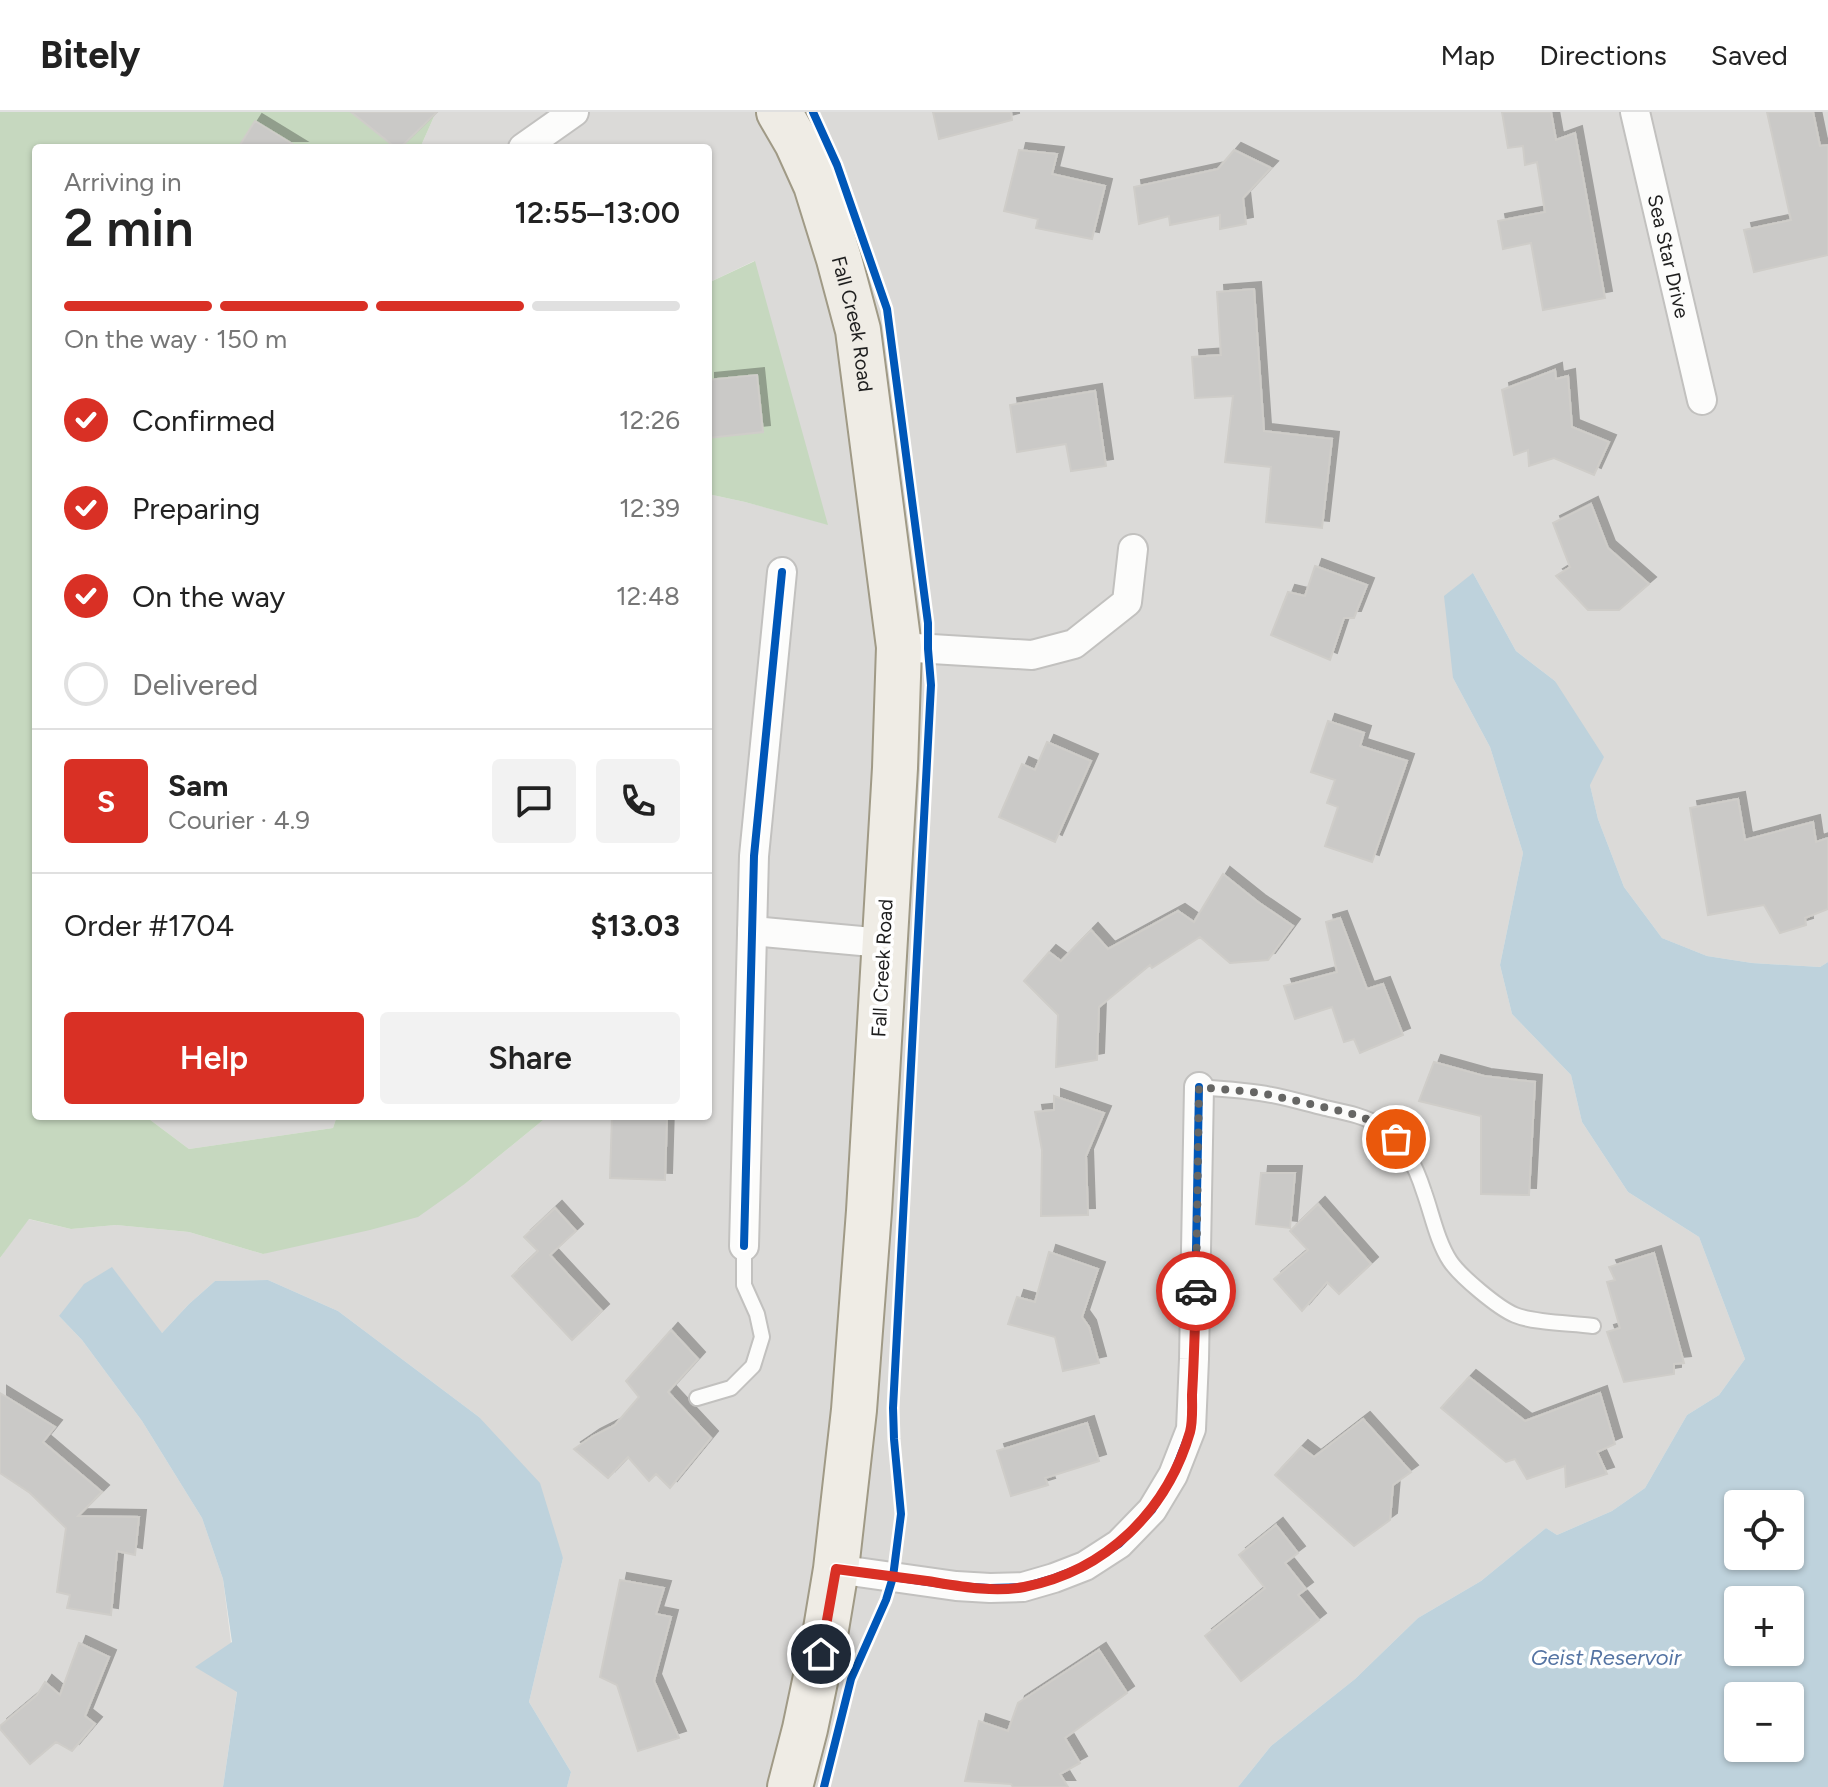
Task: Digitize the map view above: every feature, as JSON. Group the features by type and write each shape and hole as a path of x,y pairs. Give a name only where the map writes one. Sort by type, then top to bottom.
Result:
{"main road":[{"name":"Fall Creek Road","path":"779,112 816,185 858,330 899,647 895,768 869,1211 854,1410 826,1629 790,1787"}],"street":[{"path":"529,144 574,112"},
{"name":"Sea Star Drive","path":"1635,112 1702,400"},
{"path":"899,647 1032,655 1074,644 1127,602 1133,549"},
{"path":"744,1246 754,856 782,572"},
{"path":"752,931 883,943"},
{"path":"836,1569 956,1586 1023,1587 1085,1566 1119,1544 1152,1510 1173,1475 1191,1429 1199,1087"}],"lane":[{"path":"1199,1087 1262,1093 1349,1113 1382,1127 1396,1139 1413,1164 1450,1261 1474,1286 1515,1315 1593,1326"},
{"path":"697,1398 731,1388 753,1366 762,1337 757,1314 744,1285 744,1246"}],"shaded area":[{"path":"436,112 1828,112 1828,962 1820,967 1752,963 1707,956 1662,938 1624,887 1598,819 1590,785 1555,681 1516,651 1473,573 1453,678 1490,747 1523,853 1500,965 1512,1014 1571,1075 1582,1122 1628,1192 1699,1237 1745,1359 1719,1395 1687,1415 1645,1488 1612,1511 1557,1535 1546,1528 1481,1581 1418,1618 1355,1679 1271,1746 1238,1787 567,1787 571,1772 529,1702 563,1558 479,1417 338,1311 268,1280 215,1281 162,1333 59,1316 82,1340 142,1421 202,1518 223,1579 237,1691 223,1787 0,1787 0,1258 28,1219 71,1229 116,1225 189,1232 263,1254 466,1183 543,1120 712,1120 712,495 827,524 754,261 712,281 712,144 422,144"},
{"path":"150,1120 336,1120 333,1128 189,1149"}],"green space":[{"path":"0,112 436,112 422,144 32,144 32,1120 150,1120 189,1149 333,1128 336,1120 543,1120 466,1183 418,1217 370,1230 263,1254 189,1232 116,1225 71,1229 29,1219 0,1258"},
{"path":"755,261 828,525 712,495 712,281"}],"water":[{"name":"Geist Reservoir","path":"1473,573 1516,651 1555,681 1604,757 1590,785 1598,819 1624,887 1662,938 1707,956 1752,963 1820,967 1828,962 1828,1787 1238,1787 1271,1746 1355,1679 1418,1618 1481,1581 1546,1528 1557,1535 1612,1511 1645,1488 1687,1415 1719,1395 1745,1359 1699,1237 1628,1192 1582,1122 1571,1075 1512,1014 1500,965 1523,853 1490,747 1453,678 1444,596"},
{"path":"112,1267 162,1333 215,1281 268,1280 338,1311 479,1417 540,1483 563,1558 529,1702 571,1772 567,1787 223,1787 237,1692 195,1667 232,1642 223,1579 202,1518 142,1421 82,1340 59,1316 84,1284"}],"building":[{"path":"351,112 437,112 404,144 391,144"},
{"path":"933,112 1011,112 1012,120 939,139"},
{"path":"1502,112 1551,112 1556,140 1575,133 1605,298 1543,310 1531,243 1503,249 1498,221 1545,212 1537,162 1525,165 1523,146 1508,148"},
{"path":"1767,112 1813,112 1820,146 1828,145 1828,255 1754,272 1744,230 1791,220"},
{"path":"255,121 292,144 241,144"},
{"path":"1019,150 1057,154 1052,174 1105,186 1092,239 1036,228 1038,219 1004,211"},
{"path":"1234,150 1271,168 1243,198 1246,224 1220,229 1220,215 1170,225 1169,216 1139,224 1134,187 1218,169"},
{"path":"1254,289 1264,431 1332,439 1322,528 1266,522 1271,467 1225,462 1233,396 1195,398 1192,357 1221,355 1217,292"},
{"path":"1555,370 1556,379 1568,376 1572,427 1609,442 1594,475 1554,458 1529,466 1528,450 1514,455 1502,390"},
{"path":"757,375 763,432 712,438 712,380"},
{"path":"1095,391 1106,466 1071,471 1066,444 1017,452 1010,405"},
{"path":"1591,504 1608,548 1649,584 1619,610 1588,610 1556,576 1570,567 1553,523"},
{"path":"1315,566 1367,585 1354,618 1344,618 1330,660 1271,635 1288,592 1305,596"},
{"path":"1328,721 1364,733 1360,746 1407,761 1372,862 1325,846 1338,807 1327,803 1335,780 1311,772"},
{"path":"1047,742 1091,761 1055,842 999,817 1022,764 1035,770"},
{"path":"1738,799 1745,840 1813,822 1816,842 1828,838 1828,909 1805,918 1806,925 1780,933 1764,905 1708,915 1690,808"},
{"path":"1223,874 1293,926 1268,960 1230,963 1200,937 1152,968 1150,965 1099,1007 1097,1060 1056,1067 1058,1015 1024,981 1049,952 1061,961 1091,930 1108,949 1178,911 1194,922"},
{"path":"1340,918 1367,989 1383,984 1403,1035 1360,1053 1354,1039 1344,1042 1332,1007 1295,1019 1284,986 1337,972 1326,922"},
{"path":"1434,1062 1484,1076 1535,1082 1529,1195 1481,1194 1481,1116 1419,1101"},
{"path":"1054,1096 1104,1113 1086,1156 1088,1215 1041,1216 1042,1150 1035,1112 1054,1110"},
{"path":"612,1120 667,1120 665,1180 610,1178"},
{"path":"1261,1173 1295,1173 1290,1228 1256,1224"},
{"path":"1318,1204 1371,1264 1339,1294 1327,1282 1302,1311 1274,1279 1308,1250 1290,1231"},
{"path":"555,1208 576,1231 550,1255 602,1311 572,1340 512,1276 538,1251 524,1237"},
{"path":"1049,1252 1098,1269 1082,1317 1089,1327 1099,1363 1063,1371 1055,1337 1008,1324 1017,1297 1035,1302"},
{"path":"1654,1253 1684,1363 1674,1364 1674,1374 1624,1382 1607,1332 1620,1328 1607,1282 1615,1280 1609,1267"},
{"path":"671,1330 698,1359 668,1392 711,1438 670,1488 656,1474 649,1481 628,1457 608,1478 574,1449 615,1425 639,1397 626,1381"},
{"path":"1469,1377 1525,1421 1600,1393 1615,1444 1597,1452 1607,1474 1566,1487 1565,1466 1527,1479 1515,1459 1506,1462 1441,1408"},
{"path":"0,1393 55,1427 43,1442 102,1492 78,1516 139,1517 135,1555 117,1551 111,1615 67,1608 70,1595 57,1592 66,1528 30,1493 0,1473"},
{"path":"1363,1419 1411,1472 1393,1485 1390,1520 1354,1546 1275,1475 1301,1447 1314,1457"},
{"path":"1087,1423 1099,1461 1045,1478 1048,1485 1011,1496 997,1451"},
{"path":"1276,1525 1298,1553 1285,1563 1306,1589 1298,1595 1319,1620 1241,1681 1205,1636 1265,1588 1239,1555"},
{"path":"620,1580 664,1588 656,1614 671,1617 654,1681 679,1738 638,1751 617,1685 600,1677"},
{"path":"79,1643 109,1657 85,1716 95,1724 72,1751 56,1742 30,1764 0,1726 37,1695 45,1682 60,1695"},
{"path":"1099,1650 1127,1693 1065,1738 1080,1763 1060,1774 1068,1787 1013,1787 1011,1784 965,1781 979,1721 1008,1731 1018,1703"}],"cycle path":[{"path":"813,112 837,165 887,309 928,623 931,685 893,1408 901,1514 893,1577 851,1679 824,1787"},
{"path":"744,1246 754,856 782,572"},
{"path":"836,1569 956,1586 1023,1587 1085,1566 1119,1544 1152,1510 1173,1475 1191,1429 1199,1087"}],"way so far":[{"path":"1196,1291 1199,1087 1262,1093 1349,1113 1370,1120 1396,1139"}],"route":[{"path":"821,1654 836,1569 956,1586 1023,1587 1085,1566 1119,1544 1152,1510 1173,1475 1191,1429 1196,1291"}]}
